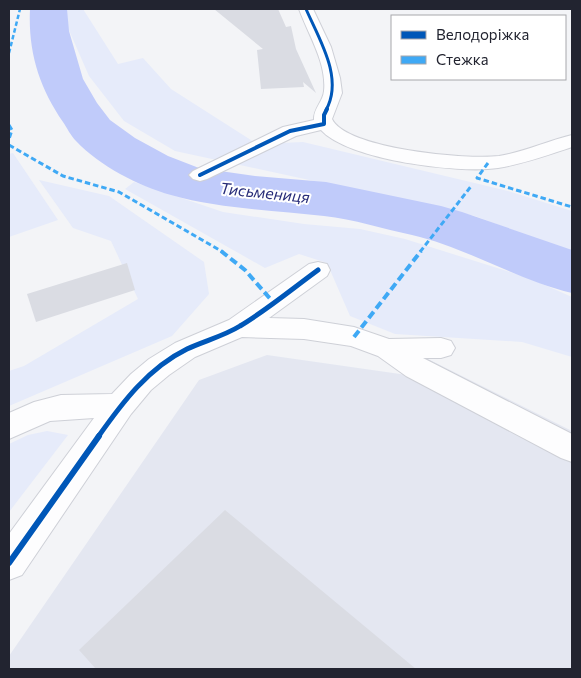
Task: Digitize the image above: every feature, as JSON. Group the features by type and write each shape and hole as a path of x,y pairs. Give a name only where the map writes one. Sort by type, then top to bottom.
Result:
{"street":[{"path":"306,9 324,53 334,90 333,97 322,117 324,124 341,137 380,151 437,160 488,163 572,141"},
{"path":"200,175 290,131 324,124"},
{"path":"9,563 120,406 141,382 159,367 185,350 239,327 318,270"},
{"path":"239,327 304,329 354,337 388,350 416,368 572,449"},
{"path":"388,350 440,348"},
{"path":"9,426 45,410 61,406 120,406"}],"shaded area":[{"path":"66,9 83,9 118,64 143,58 171,89 257,144 303,142 508,191 572,211 572,253 475,216 175,151 124,121 89,76 68,28"},
{"path":"13,153 58,220 9,237 9,154"},
{"path":"39,180 109,196 204,262 209,294 172,336 9,406 9,371 24,366 138,299 111,241 73,228"},
{"path":"134,182 223,212 304,224 360,229 405,239 529,278 572,297 572,357 522,342 395,334 350,316 327,263 299,254 265,268 125,189"},
{"path":"267,355 407,375 426,358 572,431 572,669 9,669 9,656 199,380"},
{"path":"47,431 68,435 9,512 9,444 28,435"}],"building":[{"path":"214,9 278,9 286,27 291,26 296,49 316,93 303,82 304,87 261,89 257,50 263,49"},
{"path":"127,263 135,290 36,322 27,294"},
{"path":"225,510 416,669 96,669 79,650"}],"waterway":[{"name":"Тисьмениця","path":"49,9 49,31 61,79 77,108 93,130 117,149 149,167 188,183 255,193 326,199 441,224 572,272"}],"marked path":[{"path":"9,53 20,9"},
{"path":"9,125 12,130 9,139"},
{"path":"9,145 63,176 119,192 228,255 245,270 273,302"},
{"path":"488,163 477,178 572,207"},
{"path":"354,337 472,185"}],"cycle path":[{"path":"200,175 290,131 324,124 325,111 333,96 332,81 323,49 306,9"},
{"path":"9,563 120,406 141,382 159,367 185,350 239,327 318,270"}]}
